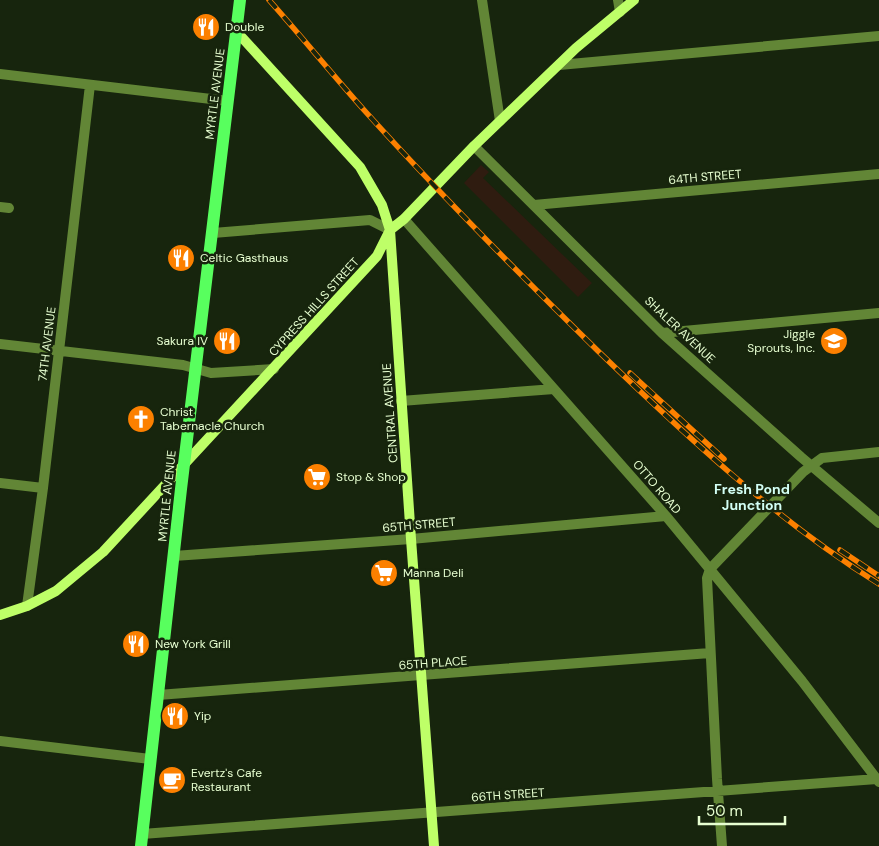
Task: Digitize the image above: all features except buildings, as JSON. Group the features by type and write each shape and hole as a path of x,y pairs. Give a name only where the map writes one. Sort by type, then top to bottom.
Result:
{"main road":[{"name":"MYRTLE AVENUE","path":"141,840 195,368 240,0"}],"street":[{"path":"482,0 500,121"},
{"path":"618,0 620,12"},
{"name":"CYPRESS HILLS STREET","path":"0,615 27,606 56,591 103,552 377,256 390,230 404,219 474,146 576,48 634,0"},
{"name":"CENTRAL AVENUE","path":"237,32 360,167 382,205 390,230 434,846"},
{"path":"559,65 879,36"},
{"path":"0,74 228,101"},
{"name":"74TH AVENUE","path":"27,606 43,488 90,85"},
{"name":"SHALER AVENUE","path":"474,146 662,333 811,466 879,523"},
{"name":"64TH STREET","path":"534,205 879,174"},
{"name":"OTTO ROAD","path":"404,219 666,516 802,681 878,781"},
{"path":"213,233 370,220 390,230"},
{"path":"662,333 879,313"},
{"path":"0,344 182,365 211,373 274,369"},
{"path":"402,401 554,389"},
{"path":"722,846 717,792 710,653 707,578 710,569 803,472 822,458 879,452"},
{"path":"0,483 43,488"},
{"name":"65TH STREET","path":"174,556 666,516"},
{"name":"65TH PLACE","path":"158,695 710,653"},
{"path":"0,741 150,759"},
{"name":"66TH STREET","path":"141,840 432,813 878,781"}],"shaded area":[{"path":"481,165 489,172 483,178 592,283 578,297 464,183"}],"railway":[{"path":"269,0 364,110 421,172 568,322 631,383 732,475 804,532 879,584"},
{"path":"630,373 724,459"},
{"path":"840,550 879,576"}],"place":[{"name":"Double","path":"206,27"},
{"name":"Celtic Gasthaus","path":"181,258"},
{"name":"Sakura IV","path":"227,341"},
{"name":"Jiggle Sprouts, Inc.","path":"834,341"},
{"name":"Christ Tabernacle Church","path":"141,419"},
{"name":"Stop & Shop","path":"317,477"},
{"name":"Manna Deli","path":"384,573"},
{"name":"New York Grill","path":"136,644"},
{"name":"Yip","path":"175,716"},
{"name":"Evertz's Cafe Restaurant","path":"172,780"}],"district":[{"name":"Fresh Pond Junction","path":"752,498"}]}
